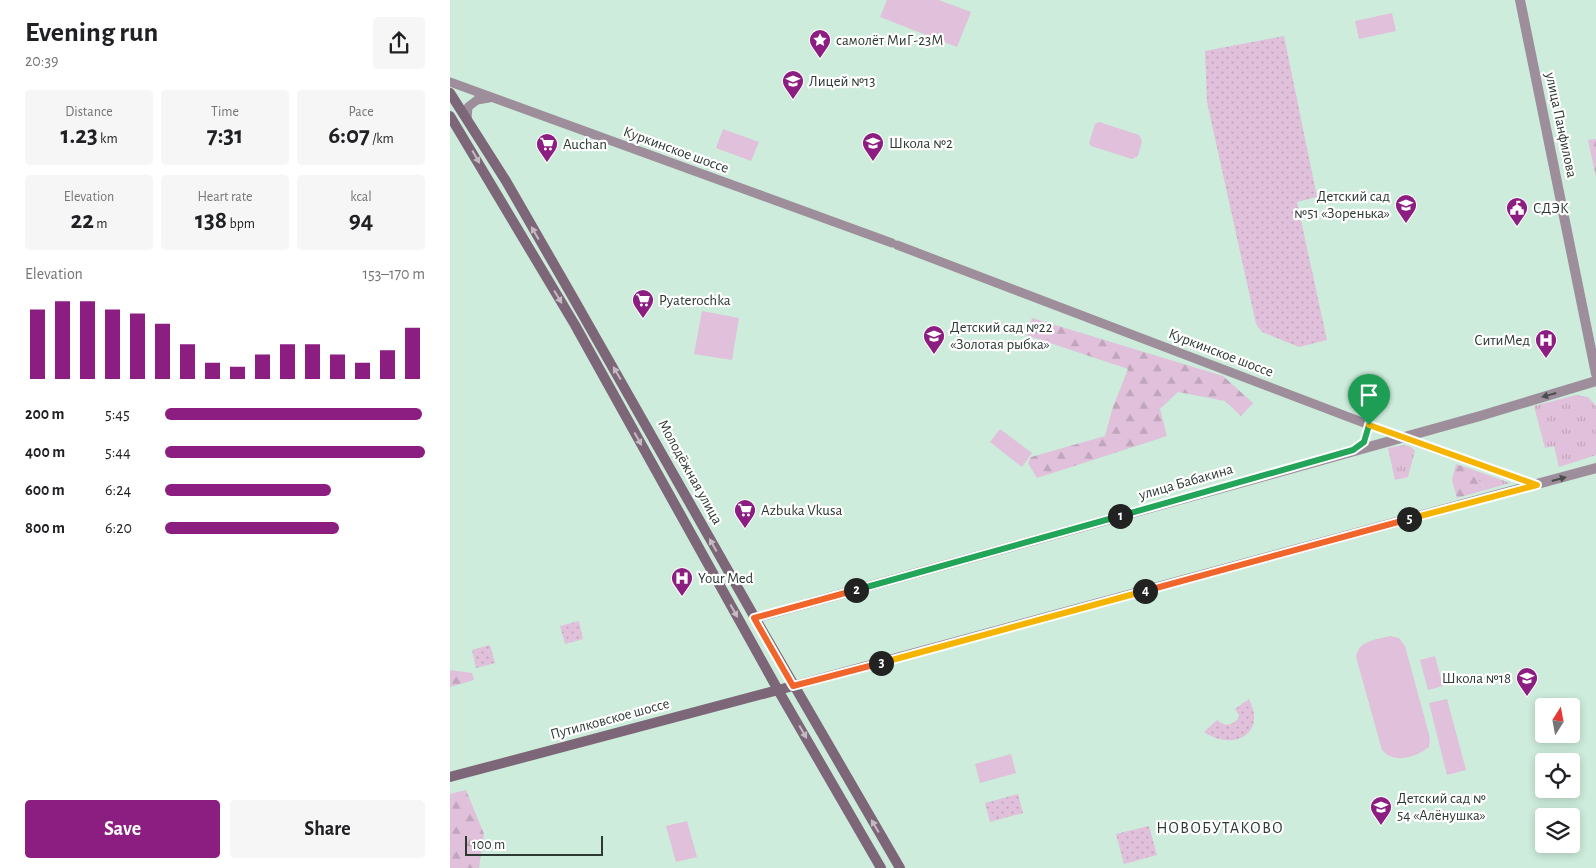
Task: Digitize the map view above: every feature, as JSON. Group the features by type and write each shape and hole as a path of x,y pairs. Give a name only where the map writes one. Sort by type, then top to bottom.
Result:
{"main road":[{"name":"Молодёжная улица","path":"450,93 571,294 754,618 900,868"},
{"name":"Молодёжная улица","path":"450,116 575,325 778,690 882,868"},
{"name":"Путилковское шоссе","path":"450,777 793,686"}],"street":[{"name":"улица Панфилова","path":"1520,0 1596,374"},
{"name":"Куркинское шоссе","path":"450,82 895,244 1186,353 1369,425 1537,485"},
{"path":"467,119 468,107 477,100 492,98"},
{"name":"улица Бабакина","path":"754,618 1480,416 1596,380"},
{"path":"1353,450 1364,442 1369,425"},
{"path":"793,686 1596,468"}],"green space":[{"path":"887,0 939,0 971,12 957,47 880,17"},
{"path":"1392,13 1396,31 1359,39 1355,21"},
{"path":"1284,36 1317,197 1297,202 1327,340 1299,347 1262,332 1256,324 1207,102 1205,51"},
{"path":"1099,122 1139,135 1142,141 1138,156 1132,159 1091,146 1089,143 1095,124"},
{"path":"723,129 759,142 751,161 716,148"},
{"path":"1596,139 1596,177 1588,140"},
{"path":"702,311 739,318 732,360 694,354"},
{"path":"1032,318 1223,376 1253,403 1241,416 1225,401 1178,392 1160,409 1167,436 1037,478 1028,463 1031,457 1105,436 1113,407 1128,369 1026,335"},
{"path":"1576,395 1588,397 1596,406 1596,455 1559,467 1554,446 1545,448 1534,406"},
{"path":"1000,429 1032,453 1022,467 990,442"},
{"path":"1404,445 1411,447 1415,451 1408,477 1395,480 1388,448"},
{"path":"1456,464 1471,469 1485,490 1457,498 1452,480"},
{"path":"1471,469 1510,483 1485,490"},
{"path":"579,621 583,639 565,644 560,626"},
{"path":"1390,636 1399,638 1405,646 1430,738 1429,747 1405,758 1392,757 1382,750 1356,657 1360,647 1364,644"},
{"path":"490,645 495,663 476,668 472,650"},
{"path":"1435,656 1443,686 1428,690 1420,660"},
{"path":"450,670 472,673 474,680 450,687"},
{"path":"1249,699 1254,721 1251,730 1244,736 1226,740 1215,738 1204,732 1217,720 1225,725 1238,719 1239,715 1235,709"},
{"path":"1447,699 1466,770 1447,775 1429,703"},
{"path":"1011,754 1016,773 980,783 975,764"},
{"path":"466,790 484,834 479,868 450,868 450,794"},
{"path":"1018,794 1023,813 990,822 985,803"},
{"path":"687,821 697,857 676,862 666,826"},
{"path":"1149,826 1157,855 1124,864 1116,834"}],"place":[{"name":"самолёт МиГ-23М","path":"820,59"},
{"name":"Лицей №13","path":"793,100"},
{"name":"Школа №2","path":"873,162"},
{"name":"Auchan","path":"547,163"},
{"name":"Детский сад №51 «Зоренька»","path":"1406,224"},
{"name":"СДЭК","path":"1517,227"},
{"name":"Pyaterochka","path":"643,319"},
{"name":"Детский сад №22 «Золотая рыбка»","path":"934,355"},
{"name":"СитиМед","path":"1546,359"},
{"name":"Azbuka Vkusa","path":"745,529"},
{"name":"Your Med","path":"682,597"},
{"name":"Школа №18","path":"1527,697"},
{"name":"Детский сад № 54 «Алёнушка»","path":"1381,826"}],"district":[{"name":"НОВОБУТАКОВО","path":"1220,828"}],"route":[{"path":"1369,425 1537,485 793,686 754,618 1353,450 1364,442 1369,425"}]}
